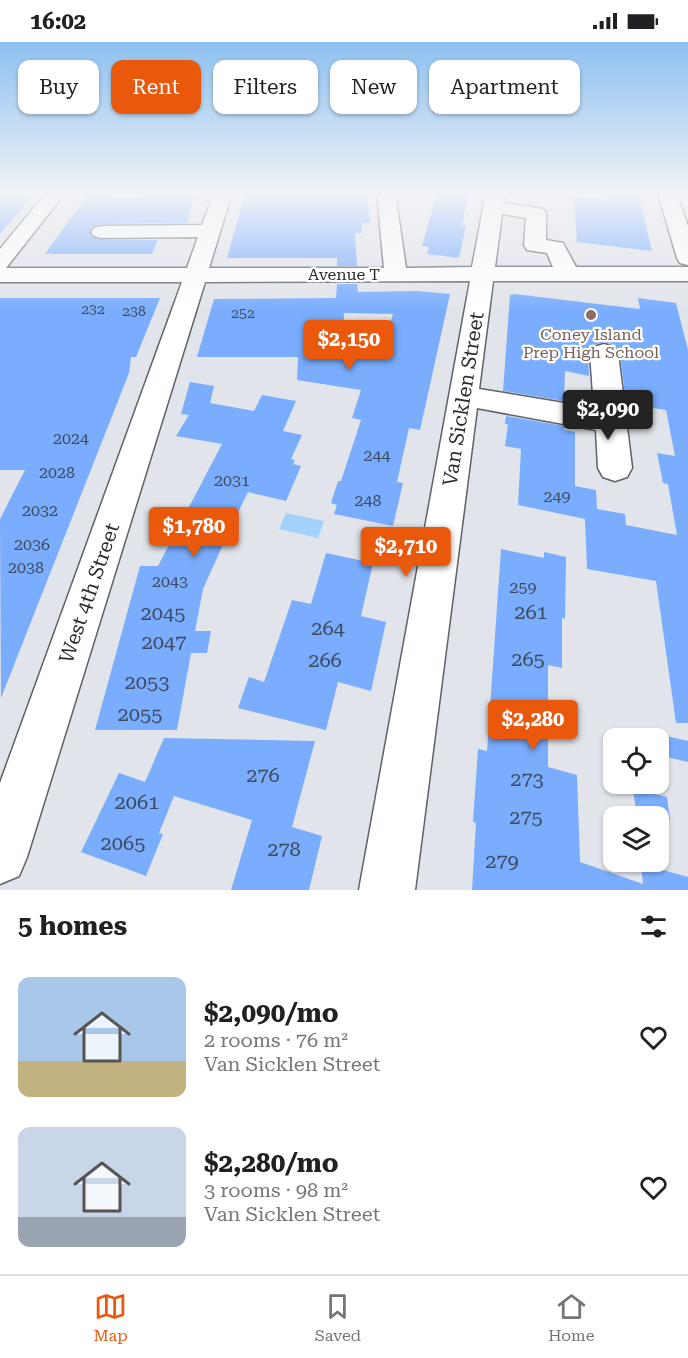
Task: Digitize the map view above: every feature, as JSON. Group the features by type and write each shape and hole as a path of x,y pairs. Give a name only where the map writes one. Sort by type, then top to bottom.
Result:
{"street":[{"path":"0,263 24,233"},
{"name":"West 4th Street","path":"0,857 209,233"},
{"path":"391,233 396,274"},
{"name":"Van Sicklen Street","path":"387,890 489,233"},
{"path":"535,233 535,245 555,248 568,274"},
{"path":"680,233 688,258"},
{"name":"Avenue T","path":"0,275 688,274"},
{"path":"604,353 615,468"},
{"path":"464,396 610,422"}],"water":[{"path":"286,513 324,521 318,538 279,529"}],"building":[{"path":"60,233 90,233 92,237 101,240 158,240 152,254 45,254"},
{"path":"234,233 362,233 355,233 357,266 337,266 337,258 227,258"},
{"path":"426,233 465,233 459,258 427,254 429,247 422,246"},
{"path":"576,233 648,233 652,251 577,242"},
{"path":"337,284 357,284 358,292 417,291 450,294 420,430 409,428 397,482 403,483 393,526 334,514 337,505 331,503 338,481 341,481 361,420 352,418 361,390 297,380 298,357 197,357 214,299 336,298","holes":["344,313 393,314 380,357 343,351"]},
{"path":"510,295 640,309 638,298 676,303 688,350 688,723 676,723 656,581 587,569 585,519 518,505 521,449 505,446 508,424 505,424 506,416 564,426 564,430 575,432 575,486 596,490 597,509 625,514 626,525 677,535 668,484 663,483 657,453 675,456 666,410 626,404 620,353 615,345 605,342 593,345 588,352 589,376 565,371 564,401 503,391"},
{"path":"0,298 160,298 136,357 131,357 129,373 1,698 0,519 25,470 0,470"},
{"path":"190,382 214,386 210,403 254,411 262,395 296,401 283,431 302,435 291,459 295,460 293,464 301,466 286,501 248,492 230,529 203,589 195,631 211,631 207,653 191,653 177,730 95,730 140,566 158,566 222,444 176,436 189,415 181,414"},
{"path":"501,549 544,558 544,552 566,557 565,619 562,618 562,668 548,665 548,767 577,775 580,862 603,870 603,872 643,884 642,872 669,872 688,877 688,890 472,890 476,823 473,822 478,749 487,751"},
{"path":"326,553 373,563 361,616 386,622 371,691 338,682 326,730 238,708 249,677 264,682 292,600 311,604"},
{"path":"669,737 688,741 688,762 669,758"},
{"path":"164,738 315,741 292,827 322,836 309,890 231,890 252,820 174,796 159,833 163,834 146,876 81,852 119,773 145,782"},
{"path":"634,794 654,794 667,797 668,806 635,806"}],"place":[{"name":"Coney Island Prep High School","path":"591,315"}]}
